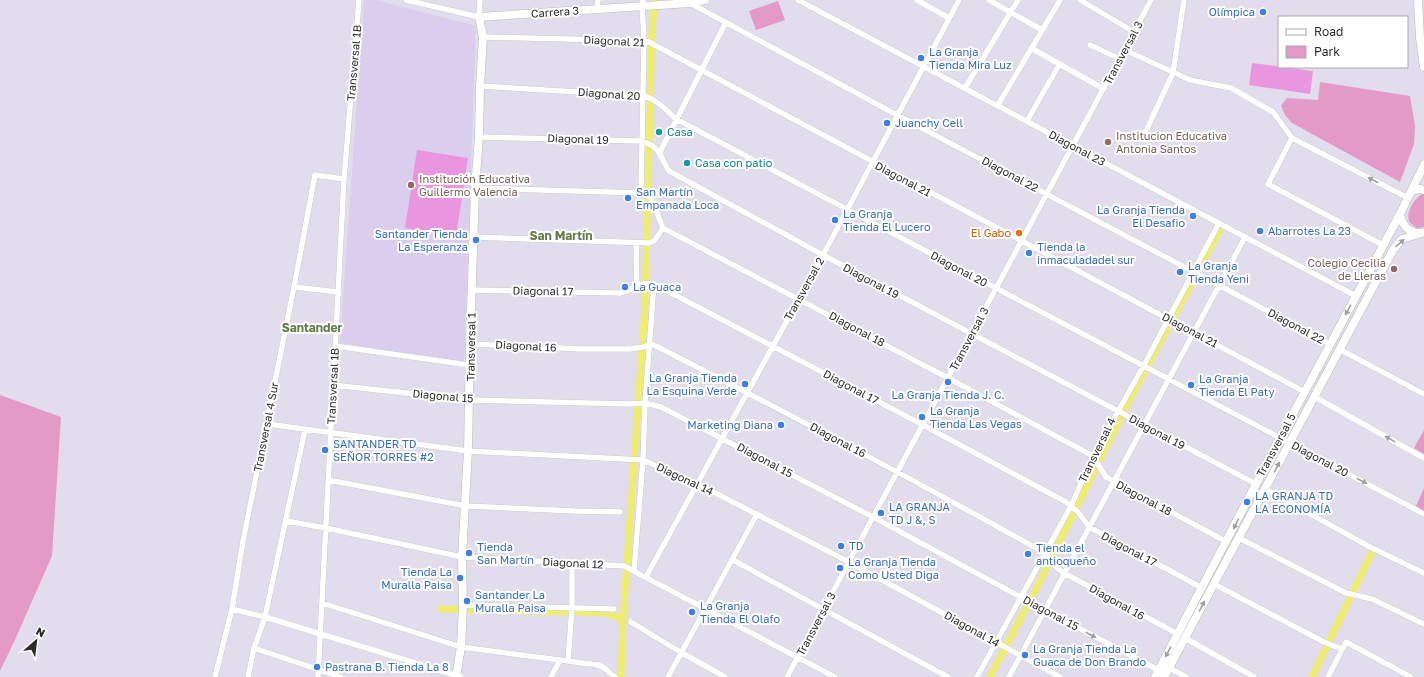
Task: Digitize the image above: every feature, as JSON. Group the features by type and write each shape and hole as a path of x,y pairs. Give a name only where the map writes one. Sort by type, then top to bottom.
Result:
{"street":[{"name":"Transversal 1B","path":"318,677 344,179 359,0"},
{"name":"Carrera 3","path":"406,0 479,17 597,10 644,4 660,5 690,3 705,0"},
{"path":"479,17 480,0"},
{"path":"597,10 598,0"},
{"name":"Diagonal 23","path":"798,0 1356,296"},
{"path":"917,0 950,18"},
{"name":"Transversal 2","path":"646,578 798,298 823,255 959,0"},
{"path":"989,0 1042,30"},
{"path":"965,88 1018,0"},
{"path":"998,105 1060,0"},
{"path":"1080,0 1134,32"},
{"name":"Transversal 3","path":"787,677 1151,0"},
{"path":"1144,135 1173,73 1184,0"},
{"path":"1418,0 1420,38 1424,67"},
{"name":"Diagonal 22","path":"690,3 897,115 1330,344"},
{"path":"642,193 646,96 644,4"},
{"name":"Transversal 1","path":"458,676 463,606 462,557 466,506 470,400 469,365 473,237 483,37 479,17"},
{"path":"660,152 726,22"},
{"name":"Diagonal 21","path":"483,37 646,42 1305,392"},
{"path":"1090,45 1120,59"},
{"path":"1031,48 1104,89"},
{"path":"1125,50 1173,73 1199,83 1231,88 1273,112 1292,138 1410,194 1419,189 1424,190"},
{"path":"1027,121 1059,64"},
{"name":"Diagonal 20","path":"480,86 646,96 658,103 676,119 1424,514"},
{"name":"Diagonal 19","path":"479,137 643,142 652,145 660,152 669,171 823,255 1256,484"},
{"path":"1292,138 1268,184 1383,245"},
{"name":"Transversal 5","path":"1162,672 1181,636 1202,588 1280,438 1400,214 1424,165"},
{"name":"Transversal 4 Sur","path":"215,677 232,609 243,541 315,175 344,179"},
{"path":"473,237 649,243 654,241 663,228 651,198 642,193 475,188"},
{"path":"1400,214 1401,221 1405,227 1411,232 1421,233"},
{"name":"Transversal 4","path":"977,677 1024,599 1072,507 1094,458 1195,272 1219,223"},
{"name":"Diagonal 18","path":"663,228 948,378 1094,458 1106,477 1227,542"},
{"name":"Transversal 5","path":"1181,636 1214,584 1393,250 1402,239 1421,233"},
{"path":"1008,677 1245,237"},
{"path":"638,243 639,285"},
{"path":"632,570 644,460 643,403 651,284"},
{"name":"Diagonal 17","path":"472,290 620,293 628,291 639,285 651,284 923,425 1072,507 1089,527 1202,588"},
{"path":"294,287 338,292"},
{"name":"Diagonal 16","path":"470,344 582,349 629,349 654,345 748,392 898,471 1047,554 1057,568 1064,573 1254,677"},
{"path":"335,346 469,365"},
{"path":"1340,350 1424,394"},
{"name":"Diagonal 15","path":"333,385 470,400 629,404 643,403 661,407 873,517 1162,672 1186,677"},
{"path":"1315,397 1424,458"},
{"name":"Diagonal 14","path":"267,424 468,451 644,460 698,484 757,514 849,562 1060,677"},
{"path":"248,677 254,648 265,617 305,430"},
{"path":"328,480 466,506 620,512"},
{"path":"1265,489 1370,547 1424,573"},
{"path":"668,677 757,514"},
{"name":"Diagonal 12","path":"286,521 462,557 624,566 835,677"},
{"path":"1239,538 1346,593 1356,594 1372,599 1424,624"},
{"path":"733,560 948,677"},
{"path":"568,661 572,608 572,563"},
{"path":"1214,584 1330,646 1342,649"},
{"path":"322,603 461,647 598,665 605,667 613,676"},
{"path":"463,606 614,609"},
{"path":"232,609 265,617 458,676"},
{"path":"631,622 725,677"},
{"path":"1328,677 1346,642 1411,677"},
{"path":"254,648 341,677"},
{"path":"551,677 560,660"}],"shaded area":[{"name":"Institución Educativa Guillermo Valencia","path":"364,0 376,0 476,26 464,362 340,343"},
{"path":"1252,63 1278,66 1278,68 1313,71 1310,94 1249,85"},
{"path":"417,150 468,158 456,236 405,228"}],"green space":[{"path":"778,1 785,20 756,30 749,11"},
{"path":"1320,82 1410,96 1415,126 1414,144 1400,182 1292,123 1285,115 1281,106 1287,98 1318,100"},
{"path":"1422,194 1424,194 1424,227 1417,228 1409,222 1408,214 1413,203"},
{"path":"0,395 61,417 52,556 0,671"},
{"path":"1424,430 1424,454 1414,448"},
{"path":"1424,488 1424,511 1416,506"}],"waterway":[{"path":"621,677 623,620 645,305 652,30 655,0"},
{"path":"990,677 1038,585 1131,397 1222,226"},
{"path":"1312,677 1372,552"},
{"path":"441,609 607,613 623,620"}],"place":[{"name":"Olímpica","path":"1263,12"},
{"name":"La Granja Tienda Mira Luz","path":"921,58"},
{"name":"Juanchy Cell","path":"887,123"},
{"name":"Casa","path":"659,132"},
{"name":"Institucion Educativa Antonia Santos","path":"1108,142"},
{"name":"Casa con patio","path":"687,163"},
{"name":"Institución Educativa Guillermo Valencia","path":"411,185"},
{"name":"San Martín Empanada Loca","path":"628,198"},
{"name":"La Granja Tienda El Desafio","path":"1193,216"},
{"name":"La Granja Tienda El Lucero","path":"835,220"},
{"name":"Abarrotes La 23","path":"1260,231"},
{"name":"El Gabo","path":"1019,233"},
{"name":"Santander Tienda La Esperanza","path":"476,240"},
{"name":"Tienda la inmaculadadel sur","path":"1029,253"},
{"name":"Colegio Cecilia de Lleras","path":"1394,269"},
{"name":"La Granja Tienda Yeni","path":"1180,272"},
{"name":"La Guaca","path":"625,287"},
{"name":"La Granja Tienda J. C.","path":"948,382"},
{"name":"La Granja Tienda La Esquina Verde","path":"745,384"},
{"name":"La Granja Tienda El Paty","path":"1191,385"},
{"name":"La Granja Tienda Las Vegas","path":"922,417"},
{"name":"Marketing Diana","path":"781,425"},
{"name":"SANTANDER TD SEÑOR TORRES #2","path":"325,450"},
{"name":"LA GRANJA TD LA ECONOMÍA","path":"1247,502"},
{"name":"LA GRANJA TD J &, S","path":"881,513"},
{"name":"TD","path":"841,546"},
{"name":"Tienda San Martín","path":"469,553"},
{"name":"Tienda el antioqueño","path":"1028,554"},
{"name":"La Granja Tienda Como Usted Diga","path":"840,568"},
{"name":"Tienda La Muralla Paisa","path":"460,578"},
{"name":"Santander La Muralla Paisa","path":"467,601"},
{"name":"La Granja Tienda El Olafo","path":"692,612"},
{"name":"La Granja Tienda La Guaca de Don Brando","path":"1025,655"},
{"name":"Pastrana B. Tienda La 8","path":"317,667"}],"district":[{"name":"San Martín","path":"561,236"},
{"name":"Santander","path":"312,328"}]}
